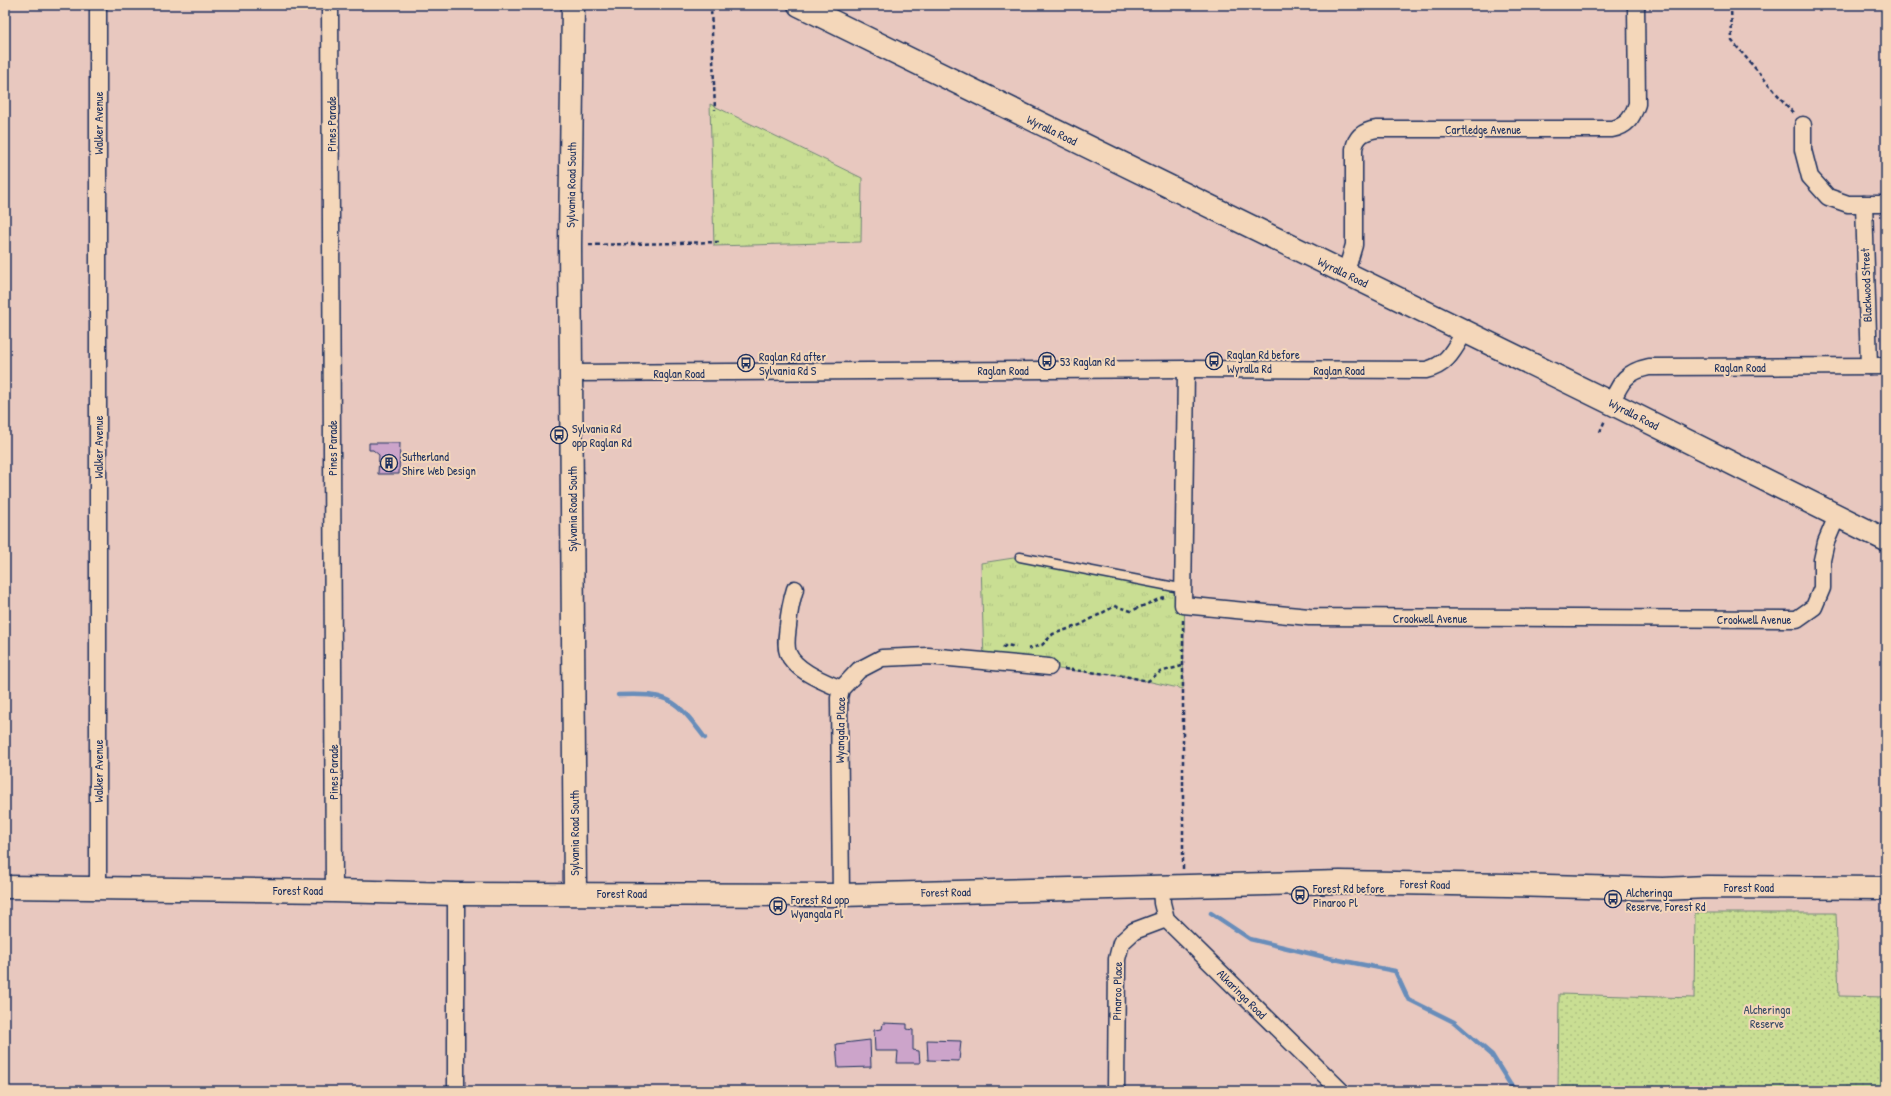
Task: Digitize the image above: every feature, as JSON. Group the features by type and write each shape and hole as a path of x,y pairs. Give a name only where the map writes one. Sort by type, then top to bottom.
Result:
{"street":[{"name":"Walker Avenue","path":"98,5 98,889"},
{"name":"Pines Parade","path":"330,5 334,890"},
{"name":"Sylvania Road South","path":"573,5 570,245 575,893"},
{"name":"Wyralla Road","path":"799,5 1465,331 1886,540"},
{"name":"Cartledge Avenue","path":"1343,272 1349,262 1354,245 1354,149 1355,143 1361,134 1376,129 1612,129 1626,124 1631,119 1637,104 1636,5"},
{"path":"1803,125 1803,150 1810,177 1828,198 1848,204 1886,204"},
{"name":"Blackwood Street","path":"1864,204 1869,366"},
{"name":"Raglan Road","path":"571,373 1186,369 1426,370 1438,367 1447,359 1465,331"},
{"name":"Raglan Road","path":"1611,403 1620,383 1627,375 1637,369 1649,367 1886,366"},
{"path":"1184,597 1186,369"},
{"name":"Crookwell Avenue","path":"1184,597 1309,617 1797,619 1814,607 1822,588 1822,560 1826,542 1837,516"},
{"path":"795,589 790,604 786,643 788,653 794,663 817,679 841,689"},
{"name":"Wyangala Place","path":"841,895 839,698 841,689 859,670 882,658 928,656 1049,667"},
{"name":"Forest Road","path":"5,887 334,890 456,894 575,893 841,895 1340,882 1663,889 1707,887 1886,888"},
{"path":"1161,887 1162,903 1166,919"},
{"path":"456,894 456,1091"},
{"name":"Pinaroo Place","path":"1116,1091 1117,959 1121,943 1134,932 1166,919"},
{"name":"Alkaringa Road","path":"1166,919 1341,1091"}],"lane":[{"path":"1020,557 1184,597"}],"path":[{"path":"713,5 711,7 715,110"},
{"path":"1731,5 1732,41 1803,125"},
{"path":"589,245 719,242"},
{"path":"1026,650 1042,645 1053,634 1080,625 1115,606 1130,611 1184,597 1182,666 1183,885"},
{"path":"984,661 996,654 1006,645 1019,648"},
{"path":"1049,667 1124,676 1148,681 1160,672 1182,666"}],"green space":[{"path":"710,104 862,178 861,242 714,246"},
{"path":"1020,557 1185,589 1183,689 1124,676 984,661 981,563"},
{"name":"Alcheringa Reserve","path":"1695,913 1836,913 1839,996 1886,997 1886,1091 1558,1091 1559,994 1694,998"}],"building":[{"name":"Sutherland Shire Web Design","path":"369,443 400,443 399,474 378,474 379,455 373,450 369,450"},
{"path":"883,1023 907,1024 907,1029 913,1030 913,1050 919,1051 920,1063 897,1063 898,1051 875,1051 874,1030 882,1029"},
{"path":"870,1040 871,1067 838,1068 836,1044"},
{"path":"927,1040 961,1041 959,1061 928,1060"}],"waterway":[{"path":"618,695 649,695 660,697 669,701 678,706 686,714 705,738"},
{"path":"1211,913 1250,939 1329,958 1395,971 1408,999 1454,1022 1492,1055 1510,1084 1517,1091"}],"place":[{"name":"53 Raglan Rd","path":"1047,361"},
{"name":"Raglan Rd before Wyralla Rd","path":"1214,361"},
{"name":"Raglan Rd after Sylvania Rd S","path":"746,363"},
{"name":"Sylvania Rd opp Raglan Rd","path":"559,435"},
{"name":"Sutherland Shire Web Design","path":"389,463"},
{"name":"Forest Rd before Pinaroo Pl","path":"1300,895"},
{"name":"Alcheringa Reserve, Forest Rd","path":"1613,899"},
{"name":"Forest Rd opp Wyangala Pl","path":"778,906"}]}
